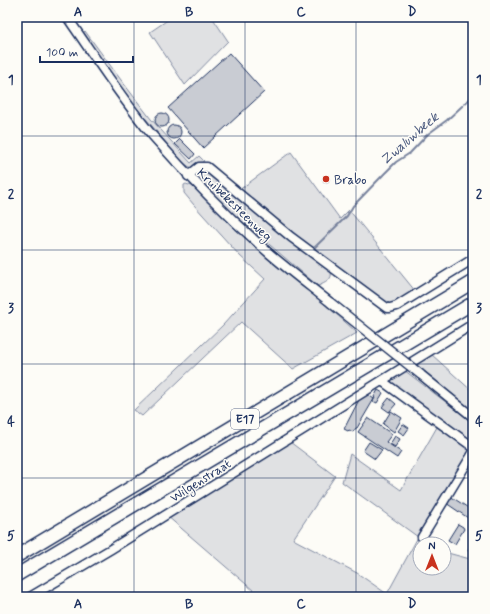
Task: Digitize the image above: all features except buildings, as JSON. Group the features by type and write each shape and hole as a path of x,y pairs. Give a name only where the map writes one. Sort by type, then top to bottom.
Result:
{"highway":[{"name":"E17","path":"17,556 473,282"},
{"name":"E17","path":"17,575 473,303"}],"street":[{"name":"Kruibekesteenweg","path":"68,17 117,91 188,176 270,254 473,417"},
{"path":"188,176 199,167 207,167 291,237 387,308 397,306 473,259"},
{"name":"Wilgenstraat","path":"30,597 118,545 473,324"},
{"path":"382,381 473,447"},
{"path":"423,536 473,453"}],"shaded area":[{"path":"172,17 212,17 228,41 185,85 150,32"},
{"path":"85,31 151,119 191,163 199,156 204,161 191,168 182,162 127,96 83,33"},
{"path":"291,152 340,219 349,210 416,292 390,306 315,251 239,190"},
{"path":"200,171 210,175 331,271 330,279 318,286 236,216 196,179 196,174"},
{"path":"186,184 192,186 259,250 357,333 293,369 241,322 142,416 134,410 223,325 265,279 240,256 184,193 184,185"},
{"path":"431,354 473,392 473,411 416,364"},
{"path":"404,370 473,423 473,441 392,384 391,379"},
{"path":"437,427 470,450 419,536 417,536 342,482 350,454 401,490"},
{"path":"290,442 335,476 293,539 357,573 387,594 412,548 412,576 452,576 452,554 470,559 473,554 473,597 261,597 167,516"}],"waterway":[{"name":"Zwaluwbeek","path":"310,247 314,248 347,216 353,206 396,162 410,153 428,134 447,120 473,96"}],"place":[{"name":"Brabo","path":"326,179"}]}
